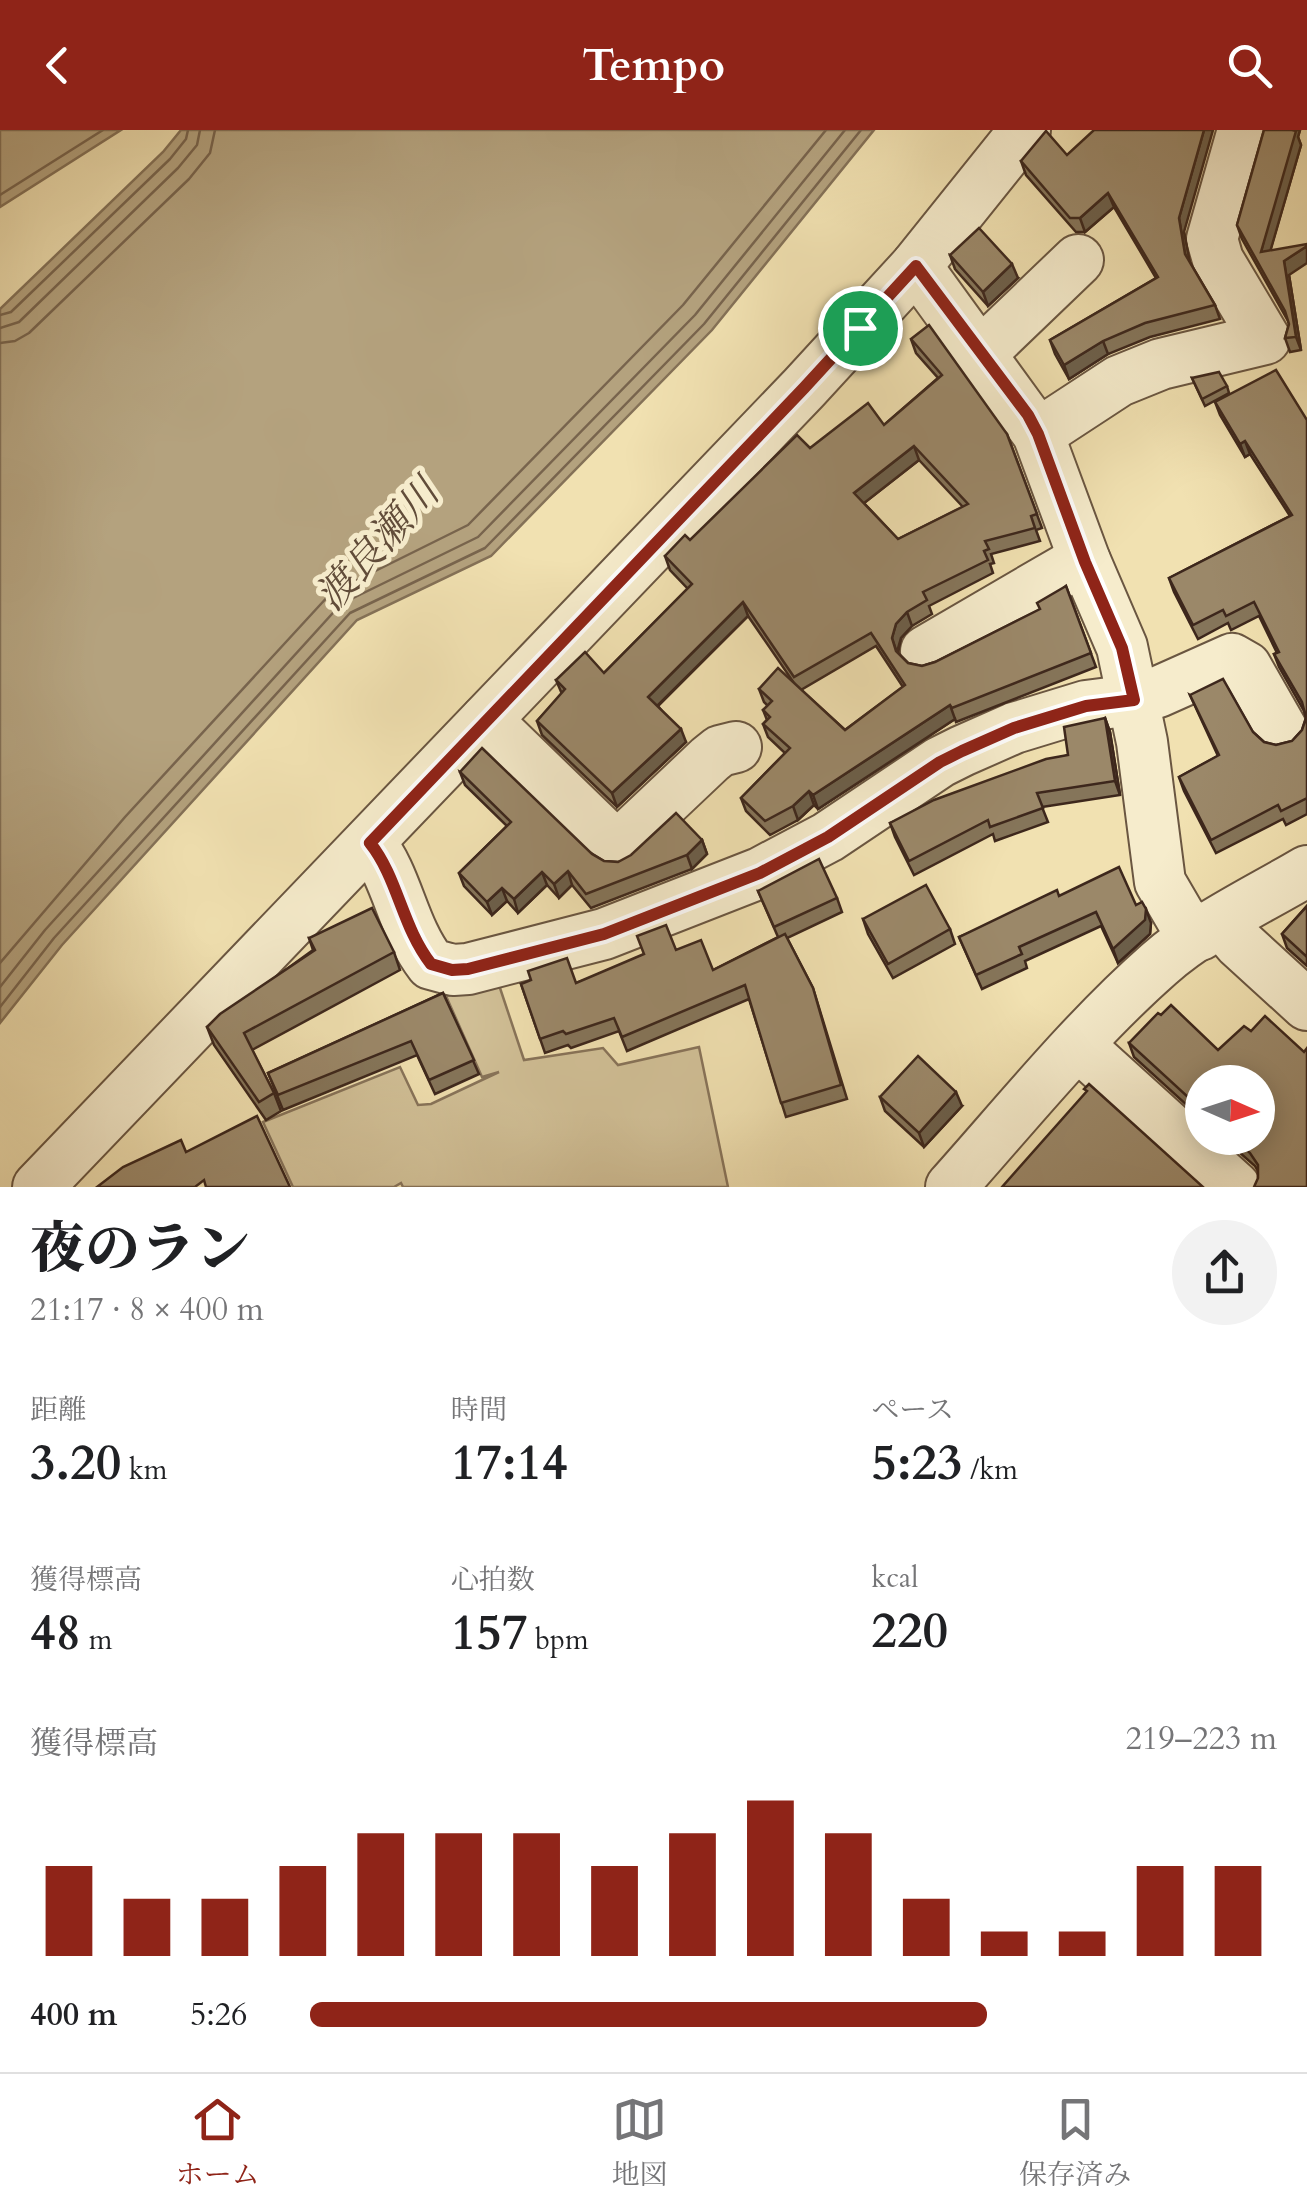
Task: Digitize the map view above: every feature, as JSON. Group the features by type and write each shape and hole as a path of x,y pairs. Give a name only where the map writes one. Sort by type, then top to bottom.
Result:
{"street":[{"path":"38,1187 804,388 916,266 1025,130"},
{"path":"1038,434 1133,375 1161,364 1265,339 1218,260 1212,239 1243,130"},
{"path":"980,354 1078,260"},
{"path":"916,266 1038,434 1085,562 1122,648 1149,789 1160,882 1180,918 1239,943 1307,1006"},
{"path":"926,651 1085,562"},
{"path":"370,843 381,857 400,908 431,964 452,970 468,969 604,934 760,873 828,837 962,751 1014,728 1086,706 1134,700 1232,659 1246,667 1282,730"},
{"path":"486,720 617,847 710,759 720,751 736,747"},
{"path":"951,1187 1078,1045 1160,963 1307,870"},
{"path":"1078,1045 1234,1187"}],"shaded area":[{"path":"498,982 524,1060 603,1048 618,1065 699,1047 728,1187 403,1187 401,1183 394,1187 293,1187 263,1122 400,1067 418,1105 431,1104 499,1072 482,1077 446,996"}],"water":[{"path":"0,130 121,130 0,207"},
{"name":"渡良瀬川","path":"181,130 874,130 712,330 491,556 357,620 62,945 0,1023 0,309"}],"building":[{"path":"1094,130 1204,130 1179,218 1185,254 1215,305 1145,323 1103,341 1064,365 1050,340 1158,277 1108,193 1080,218 1070,218 1021,161 1046,131 1067,155"},
{"path":"1264,130 1296,131 1261,252 1307,244 1284,261 1296,337 1285,338 1289,324 1285,311 1237,225"},
{"path":"979,228 1012,264 983,292 950,255"},
{"path":"929,325 1007,434 1037,514 1031,516 1035,528 985,541 988,560 923,592 927,600 896,624 892,638 896,651 908,663 922,666 935,662 1040,609 1037,603 1066,586 1091,653 952,708 950,705 813,795 809,791 793,806 765,821 741,798 790,748 763,724 770,717 763,710 772,701 759,689 778,668 845,730 905,685 871,633 794,677 743,602 648,697 681,729 612,793 537,721 565,689 556,680 585,652 604,673 692,584 665,556 685,535 690,540 797,435 810,448 868,403 884,425 942,375 911,339","holes":["914,446 968,504 898,539 854,493"]},
{"path":"1276,370 1307,420 1307,798 1281,811 1278,805 1211,840 1179,777 1219,755 1190,695 1223,679 1253,732 1264,742 1276,745 1292,741 1306,718 1302,702 1274,654 1279,652 1254,602 1226,616 1223,610 1193,625 1169,578 1292,515 1215,402"},
{"path":"1219,372 1227,386 1202,399 1192,378"},
{"path":"1105,718 1115,781 1037,793 1043,808 990,827 988,820 909,861 890,823 934,800 1046,759 1068,755 1064,727"},
{"path":"482,748 592,854 604,861 618,862 631,855 676,813 702,840 687,855 586,894 568,871 554,884 542,872 514,899 502,888 487,902 459,873 511,822 460,772"},
{"path":"819,859 837,898 774,927 758,891"},
{"path":"1119,867 1136,905 1142,902 1146,909 1145,920 1113,949 1096,912 1019,947 1022,954 976,975 959,937 1057,890 1059,896"},
{"path":"926,885 950,929 888,964 863,919"},
{"path":"1307,906 1307,957 1282,934"},
{"path":"372,908 394,952 244,1033 274,1093 259,1102 207,1027 220,1014 315,950 309,938"},
{"path":"666,925 676,950 701,940 713,970 785,934 813,988 841,1085 781,1103 745,985 622,1037 614,1018 540,1039 521,984 531,980 528,971 567,958 576,983 644,954 637,936"},
{"path":"443,993 474,1060 429,1080 411,1041 278,1095 268,1073"},
{"path":"1171,1005 1218,1050 1244,1026 1251,1031 1265,1016 1304,1052 1307,1048 1307,1187 1254,1187 1258,1165 1251,1155 1275,1155 1275,1065 1185,1065 1185,1094 1129,1043 1158,1013 1161,1015"},
{"path":"918,1056 956,1092 919,1133 880,1097"},
{"path":"1089,1084 1203,1187 1002,1187"},
{"path":"257,1116 290,1187 206,1187 204,1180 195,1187 97,1187 123,1167 181,1140 186,1152"}],"route":[{"path":"916,266 934,287 1038,434 1085,562 1122,648 1134,700 1086,706 1014,728 940,762 828,837 760,873 604,934 468,969 452,970 431,964 400,908 381,857 370,843 860,328 916,266"}]}
